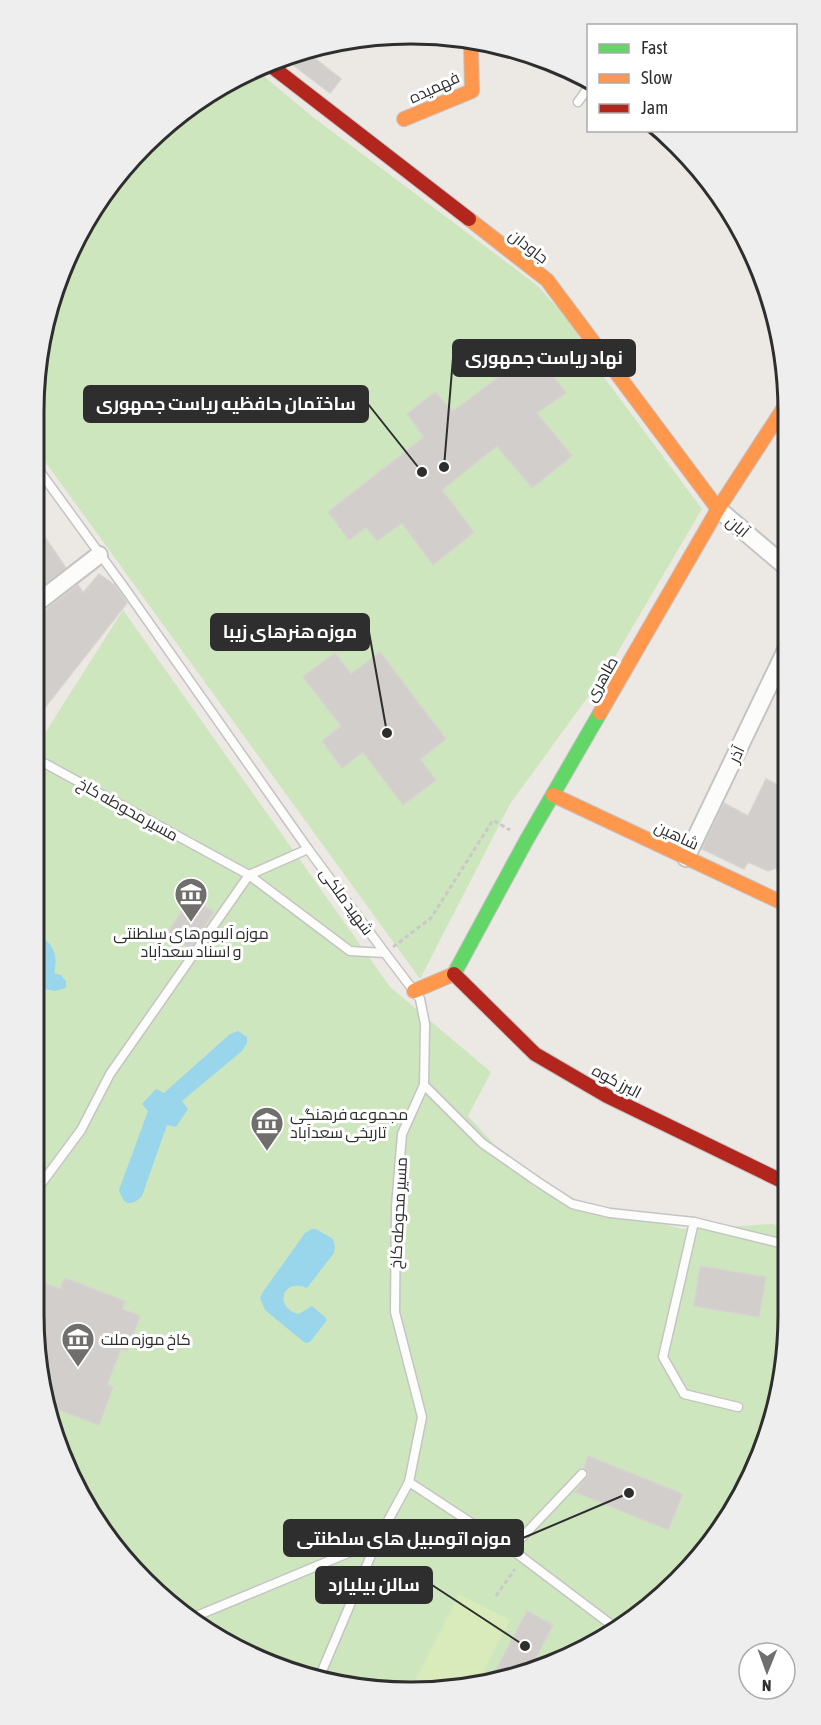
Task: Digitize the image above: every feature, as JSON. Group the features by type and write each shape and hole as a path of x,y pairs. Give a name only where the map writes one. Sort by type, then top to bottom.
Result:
{"street":[{"name":"فهمیده","path":"404,119 472,91 471,49"},
{"name":"جاودان","path":"275,69 547,280 718,509"},
{"name":"طاهری","path":"454,974 526,841 718,509 778,417"},
{"name":"آبان","path":"718,509 778,560"},
{"path":"44,598 99,555"},
{"name":"آذر","path":"686,858 778,667"},
{"name":"شاهین","path":"553,795 778,901"},
{"path":"414,991 454,974"},
{"name":"البرز کوه","path":"454,974 535,1054 607,1096 778,1179"}],"lane":[{"path":"578,102 587,89"},
{"path":"44,478 308,849 249,875 110,1074 81,1130 44,1179"},
{"name":"مسیر محوطه کاخ","path":"46,764 249,875 350,951 385,953 420,999 425,1024 424,1085 402,1134 396,1207 395,1312 422,1417 409,1482 377,1541 322,1670"},
{"name":"شهید ملکی","path":"308,849 385,953"},
{"path":"424,1085 483,1143 572,1204 610,1213 694,1222 778,1243"},
{"path":"694,1222 663,1357 684,1394 738,1407"},
{"path":"511,1548 582,1474"},
{"path":"409,1482 511,1548 609,1623"},
{"path":"199,1615 377,1541"}],"path":[{"path":"385,953 431,918 493,820 526,841"},
{"path":"496,1596 523,1558"}],"green space":[{"path":"262,75 313,117 538,286 569,321 603,376 702,509 606,672 510,804 420,979 44,460 44,386 51,339 63,293 81,248 119,187 151,151 187,119 207,105"},
{"name":"مجموعه فرهنگی تاریخی سعدآباد","path":"123,610 390,987 491,1072 468,1116 534,1187 682,1229 773,1224 778,1226 777,1339 765,1409 750,1455 728,1498 702,1538 670,1574 634,1606 614,1620 551,1654 482,1674 410,1682 339,1674 270,1654 207,1620 187,1606 151,1574 119,1538 105,1518 81,1477 63,1432 51,1386 44,1339 44,735"},
{"path":"459,1594 510,1620 483,1674 415,1682"}],"water":[{"path":"44,939 50,944 55,954 54,973 61,975 66,981 66,988 55,991 44,989"},
{"path":"238,1031 247,1037 247,1043 242,1051 182,1101 188,1109 176,1127 167,1125 142,1196 128,1203 123,1199 119,1190 148,1111 142,1104 156,1089 164,1093 230,1034"},
{"path":"312,1229 333,1239 335,1246 334,1253 307,1288 292,1287 284,1295 286,1306 291,1311 299,1314 312,1306 327,1320 310,1342 305,1343 265,1310 260,1298 305,1233"}],"building":[{"path":"313,57 341,79 330,93 291,64"},
{"path":"534,351 566,393 537,413 572,456 532,488 497,446 442,490 474,532 433,565 402,523 377,541 366,527 349,540 328,512 424,437 407,414 435,392 453,411"},
{"path":"44,536 66,568 44,585"},
{"path":"99,574 116,586 127,603 44,709 44,613 78,585 83,593"},
{"path":"380,652 446,739 420,759 436,780 403,805 363,752 342,768 322,741 341,726 303,677 335,653 351,674"},
{"path":"766,779 778,785 778,872 776,868 768,871 748,862 744,869 702,849 724,803 748,816"},
{"name":"موزه آلبوم‌های سلطنتی و اسناد سعدآباد","path":"190,897 214,912 190,948 167,934"},
{"path":"700,1266 766,1277 759,1317 694,1306"},
{"name":"کاخ موزه ملت","path":"65,1278 125,1301 122,1309 140,1316 127,1351 121,1349 107,1385 113,1387 99,1425 56,1409 44,1339 44,1283 60,1289"},
{"path":"588,1456 683,1494 668,1530 575,1492 588,1476 584,1468"},
{"path":"527,1611 553,1625 535,1660 495,1671"}],"traffic: fast":[{"path":"454,974 526,841 600,713"}],"traffic: slow":[{"path":"404,119 472,91 471,49"},
{"path":"469,219 547,280 718,509"},
{"path":"600,713 718,509 778,417"},
{"path":"553,795 778,901"},
{"path":"414,991 454,974"}],"traffic: jam":[{"path":"275,69 469,219"},
{"path":"454,974 535,1054 607,1096 778,1179"}],"place":[{"name":"نهاد ریاست جمهوری","path":"444,467"},
{"name":"ساختمان حافظیه ریاست جمهوری","path":"422,472"},
{"name":"موزه هنرهای زیبا","path":"387,733"},
{"name":"موزه آلبوم‌های سلطنتی و اسناد سعدآباد","path":"191,923"},
{"name":"مجموعه فرهنگی تاریخی سعدآباد","path":"267,1152"},
{"name":"کاخ موزه ملت","path":"78,1368"},
{"name":"موزه اتومبیل های سلطنتی","path":"629,1493"},
{"name":"سالن بیلیارد","path":"525,1646"}]}
